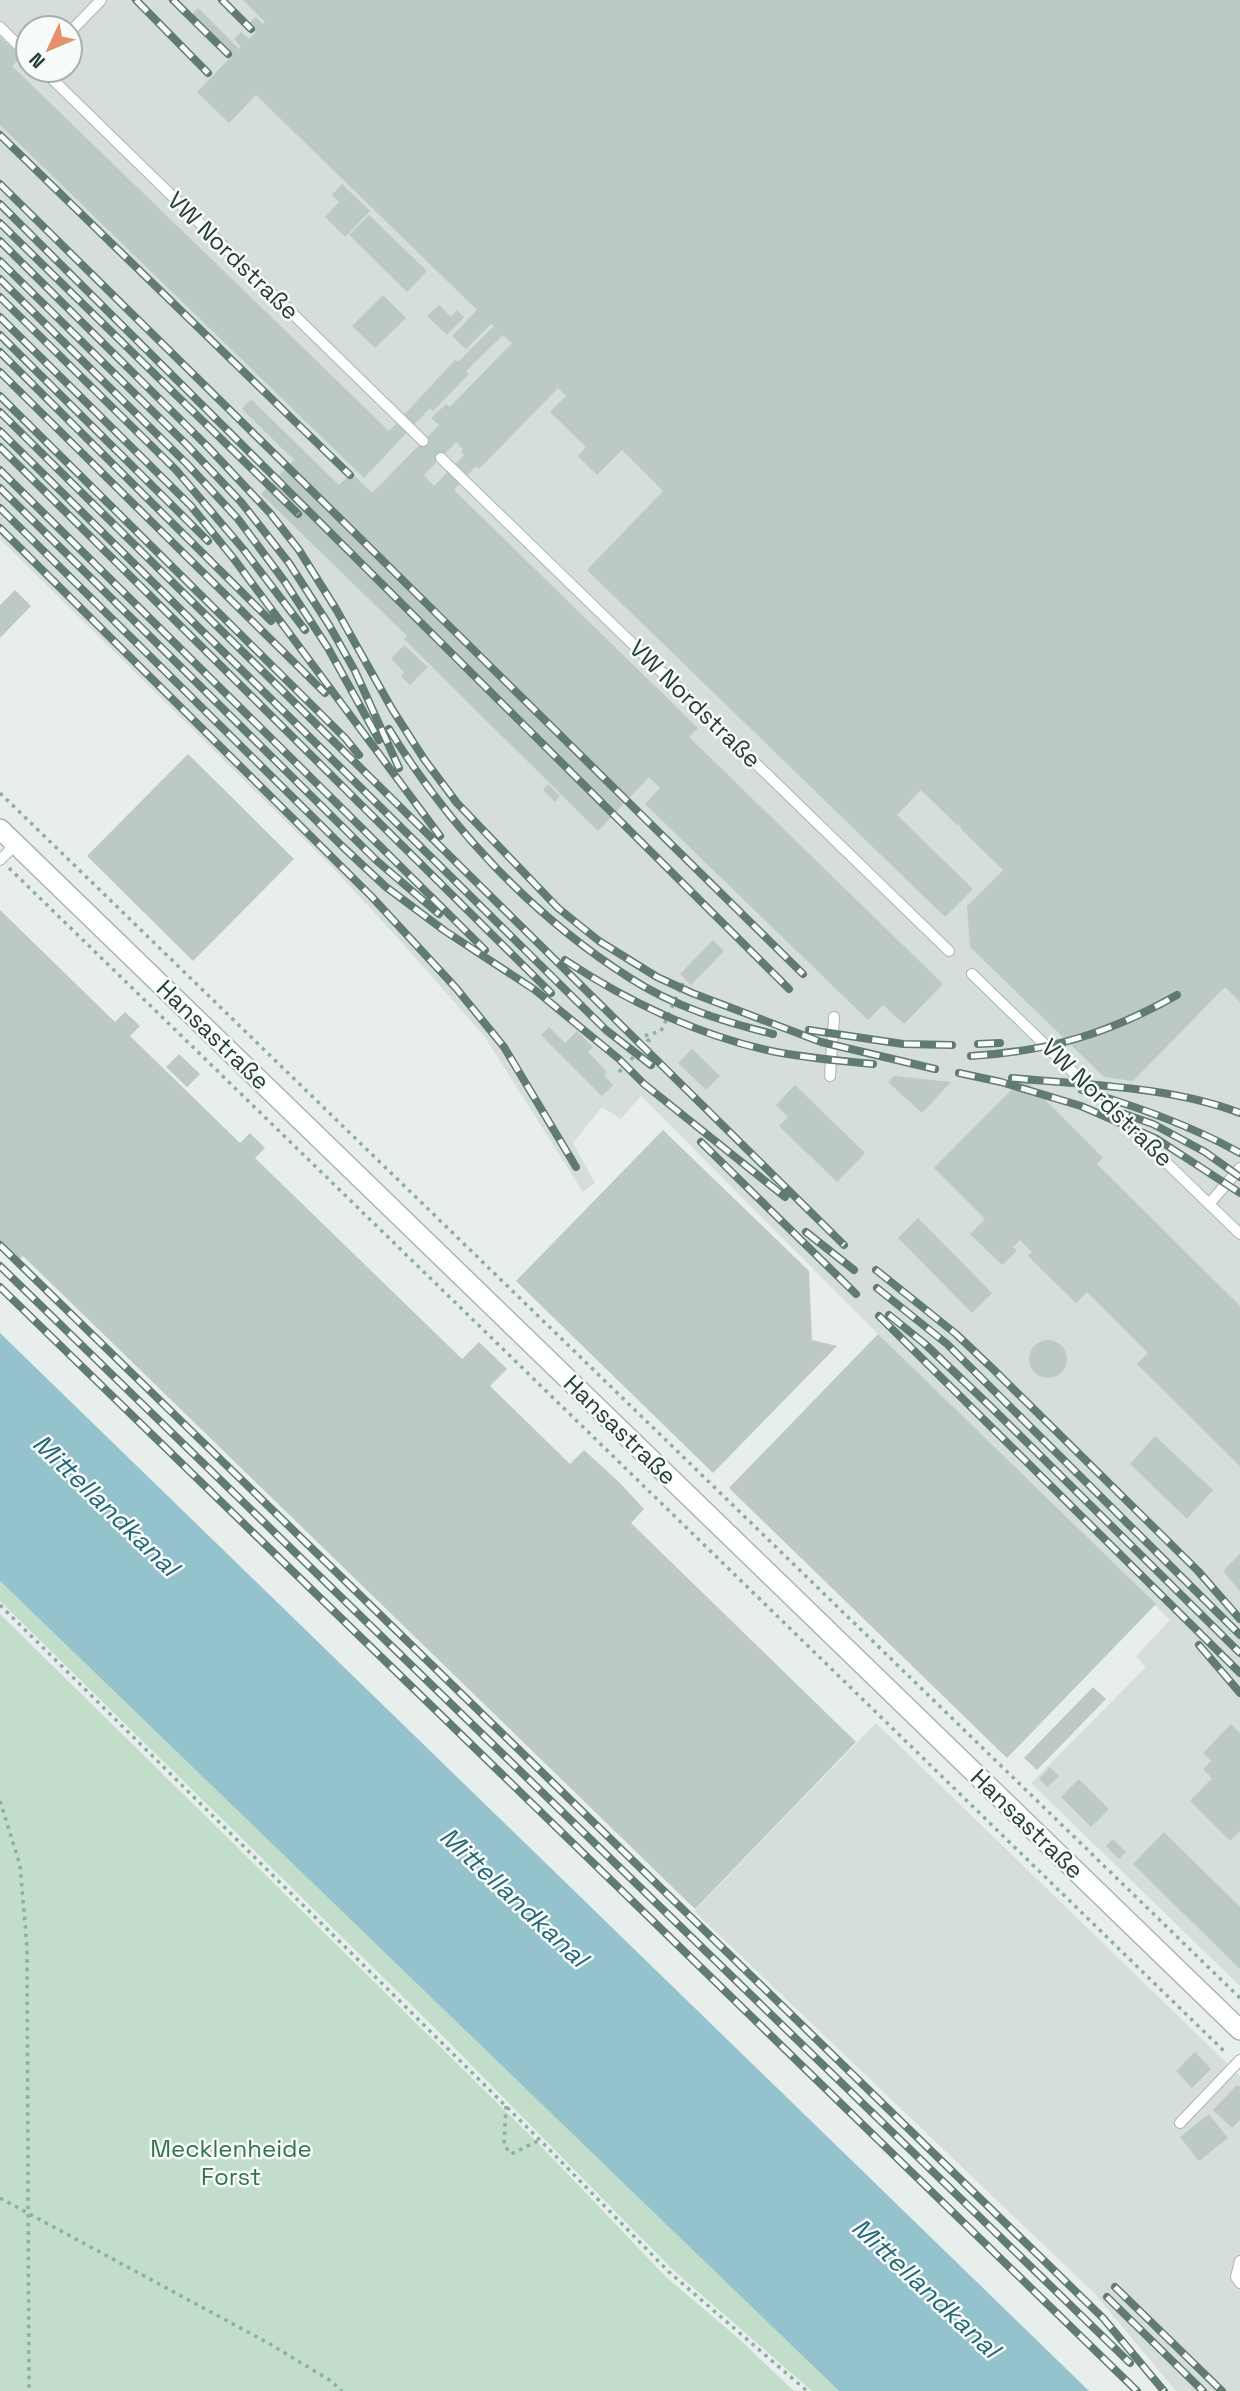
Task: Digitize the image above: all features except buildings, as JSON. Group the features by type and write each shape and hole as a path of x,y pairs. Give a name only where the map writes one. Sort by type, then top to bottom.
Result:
{"street":[{"name":"Hansastraße","path":"0,829 1240,2031"}],"lane":[{"path":"84,18 101,0"},
{"path":"0,27 14,41"},
{"name":"VW Nordstraße","path":"57,84 423,441"},
{"name":"VW Nordstraße","path":"441,458 949,951"},
{"path":"0,860 16,844"},
{"name":"VW Nordstraße","path":"972,974 1240,1234"},
{"path":"830,1076 834,1017"},
{"path":"1209,1204 1240,1168"},
{"path":"1180,2123 1238,2062"},
{"path":"1240,2261 1236,2277 1240,2283"}],"path":[{"path":"0,793 1240,1998"},
{"path":"0,860 1238,2062"},
{"path":"619,1072 649,1041 644,1037 662,1031 682,983"},
{"path":"0,1605 506,2106 669,2272 807,2391"},
{"path":"0,1801 20,1865 27,1947 29,2391"},
{"path":"506,2106 504,2145 511,2154 540,2140"},
{"path":"0,2199 270,2344 331,2381 341,2391"}],"shaded area":[{"path":"0,0 1240,0 1240,1986 1031,1783 1146,1667 1136,1656 1170,1620 879,1335 641,1096 621,1119 602,1107 573,1143 595,1183 583,1192 485,1037 333,868 0,539"},
{"path":"876,1723 1240,2076 1240,2391 1176,2391 1094,2293 694,1911"}],"green space":[{"path":"0,1581 839,2391 812,2391 673,2270 442,2035 0,1601"},
{"name":"Mecklenheide Forst","path":"0,1614 539,2144 665,2276 739,2339 794,2391 0,2391"}],"water":[{"name":"Mittellandkanal","path":"0,1333 1089,2391 839,2391 0,1581"}],"railway":[{"path":"136,0 208,73"},
{"path":"173,0 228,54"},
{"path":"222,0 251,29"},
{"path":"0,135 350,475"},
{"path":"0,184 803,974"},
{"path":"0,204 789,989"},
{"path":"0,223 298,514"},
{"path":"0,241 207,446 270,513 299,550 336,609 392,709 424,759 457,803 558,908 599,941 657,977 692,993 821,1042 935,1069"},
{"path":"0,261 187,445 241,502 289,563 329,625 355,671 399,768"},
{"path":"0,279 187,464 238,519 285,582 328,648 379,740"},
{"path":"0,297 176,470 244,550 305,630"},
{"path":"0,317 191,506 234,559 440,836"},
{"path":"0,335 208,541"},
{"path":"0,352 271,621"},
{"path":"0,372 325,693"},
{"path":"0,396 345,738 359,755"},
{"path":"0,412 844,1245"},
{"path":"0,431 606,1030 651,1065"},
{"path":"0,447 551,993"},
{"path":"0,470 485,950"},
{"path":"0,488 377,861 439,914"},
{"path":"0,508 386,887 445,931 535,990 619,1059 644,1084 785,1197"},
{"path":"0,528 371,896 456,988 504,1047 576,1167"},
{"path":"389,729 438,801 466,835 526,898 559,927 646,988 681,1005 773,1034"},
{"path":"565,960 640,1004 721,1037 788,1054 873,1064"},
{"path":"971,1056 1027,1050 1078,1038 1127,1020 1177,995"},
{"path":"809,1030 903,1044 952,1045"},
{"path":"978,1044 1000,1043"},
{"path":"959,1073 1001,1082 1081,1106 1157,1139 1240,1193"},
{"path":"1012,1078 1156,1092 1185,1097 1240,1113"},
{"path":"1082,1090 1163,1117 1240,1153"},
{"path":"1113,1110 1153,1124 1205,1152 1240,1177"},
{"path":"701,1142 856,1294"},
{"path":"806,1232 854,1270"},
{"path":"0,1245 1103,2318 1164,2391"},
{"path":"0,1266 1130,2363"},
{"path":"876,1270 956,1334 993,1369 1198,1571 1240,1619"},
{"path":"0,1287 1137,2391"},
{"path":"877,1288 947,1344 1240,1635"},
{"path":"889,1315 925,1344 992,1408 1240,1653"},
{"path":"879,1316 1240,1673"},
{"path":"1199,1645 1240,1693"},
{"path":"1115,2287 1222,2391"},
{"path":"1107,2297 1203,2391"}]}
